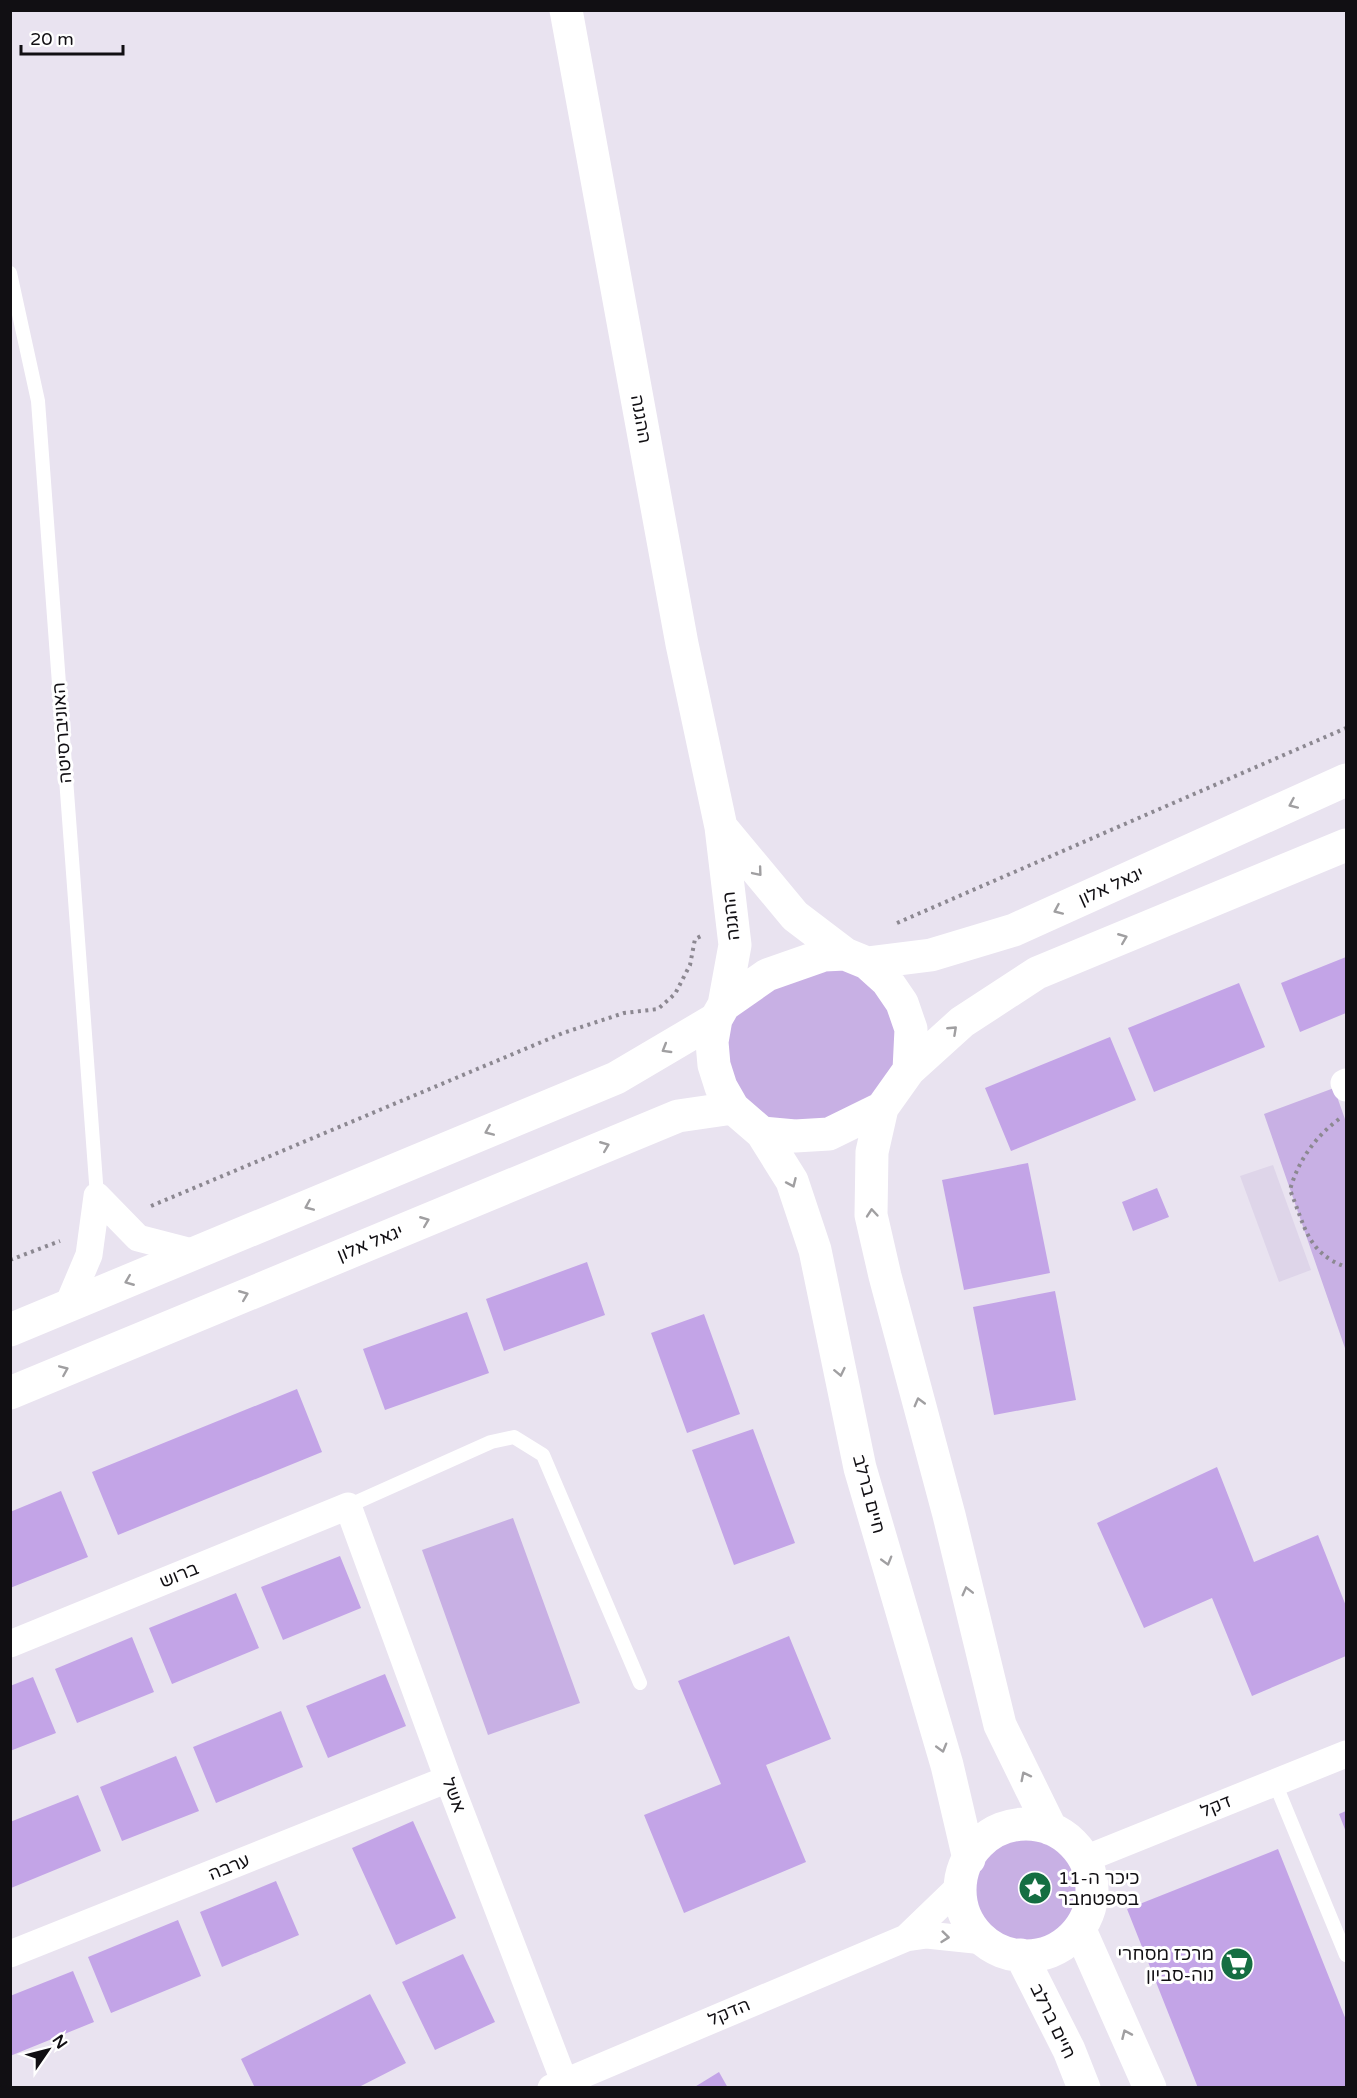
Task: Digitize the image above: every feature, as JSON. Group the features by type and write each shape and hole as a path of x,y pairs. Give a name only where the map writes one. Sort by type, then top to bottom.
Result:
{"street":[{"name":"ההגנה","path":"566,10 682,644 721,827 735,945 720,1012"},
{"name":"יגאל אלון","path":"856,959 932,955 1014,930 1347,780"},
{"name":"ההגנה","path":"721,827 795,916 856,959"},
{"path":"1051,1828 1000,1725 949,1515 885,1276 871,1215 873,1152 882,1108 909,1070 962,1022 1037,973 1347,845"},
{"path":"10,1330 616,1078 720,1012 767,975 824,955 856,959 887,981 902,1003 910,1029 909,1070"},
{"path":"720,1012 712,1042 714,1065 721,1087 733,1108 762,1133 795,1136 829,1134 882,1108"},
{"name":"יגאל אלון","path":"10,1393 678,1116 733,1108"},
{"name":"חיים ברלב","path":"762,1133 792,1181 814,1250 860,1468 947,1765 964,1872"},
{"name":"האוניברסיטה","path":"67,1307 89,1255 97,1196"},
{"path":"97,1196 138,1238 196,1253"},
{"name":"ברוש","path":"10,1644 348,1506"},
{"name":"אשל","path":"348,1506 558,2084"},
{"name":"דקל","path":"1085,1859 1347,1754"},
{"name":"ערבה","path":"10,1954 448,1779"},
{"path":"1031,1824 1051,1828 1071,1841 1085,1859 1092,1881 1091,1903 1080,1930 1068,1942 1047,1953 1021,1955 1002,1952 984,1941 971,1926 962,1906 964,1872 975,1848 991,1833 1010,1825 1031,1824"},
{"name":"הדקל","path":"906,1938 964,1872"},
{"path":"1080,1930 1150,2088"},
{"name":"הדקל","path":"558,2084 906,1938 927,1935 984,1941"},
{"name":"חיים ברלב","path":"1021,1955 1069,2050 1083,2088"}],"lane":[{"name":"האוניברסיטה","path":"10,273 38,401 97,1196"},
{"path":"348,1506 491,1442 513,1437 543,1455 640,1683"},
{"path":"1275,1783 1347,1956"}],"path":[{"path":"893,924 1347,728"},
{"path":"149,1207 563,1033 624,1013 658,1009 675,994 690,965 695,939"},
{"path":"1344,1115 1311,1146 1298,1166 1290,1190 1314,1247 1332,1261 1347,1267"},
{"path":"10,1260 66,1239 92,1235"}],"shaded area":[{"path":"824,960 883,982 906,1070 853,1121 765,1130 725,1086 728,1007"},
{"path":"1334,1088 1346,1122 1346,1351 1264,1114"},
{"path":"1273,1165 1311,1270 1279,1282 1240,1176"},
{"path":"513,1518 580,1703 488,1735 422,1550"},
{"path":"1026,1827 1050,1832 1070,1846 1084,1866 1089,1890 1084,1914 1070,1934 1050,1948 1026,1953 1002,1948 982,1934 968,1914 963,1890 968,1866 982,1846 1002,1832"}],"building":[{"path":"1346,957 1346,1013 1300,1032 1281,983"},
{"path":"1239,983 1265,1047 1154,1092 1128,1028"},
{"path":"1110,1037 1136,1100 1011,1151 985,1088"},
{"path":"1028,1163 1050,1273 964,1290 942,1180"},
{"path":"1157,1188 1169,1217 1133,1231 1122,1202"},
{"path":"587,1262 605,1315 504,1351 486,1299"},
{"path":"1055,1291 1076,1400 994,1415 973,1307"},
{"path":"467,1312 489,1373 385,1410 363,1349"},
{"path":"704,1314 740,1414 687,1433 651,1333"},
{"path":"297,1389 322,1452 118,1535 92,1472"},
{"path":"753,1429 795,1543 734,1565 692,1450"},
{"path":"1217,1467 1254,1562 1318,1535 1346,1606 1346,1656 1252,1696 1212,1598 1144,1628 1097,1523"},
{"path":"61,1491 88,1557 10,1588 10,1512"},
{"path":"340,1556 361,1608 283,1640 261,1587"},
{"path":"236,1593 259,1648 172,1684 149,1628"},
{"path":"789,1636 831,1739 766,1765 806,1862 684,1913 644,1815 721,1784 678,1681"},
{"path":"132,1637 154,1692 77,1723 55,1669"},
{"path":"385,1674 406,1726 328,1758 306,1706"},
{"path":"33,1677 56,1733 10,1751 10,1686"},
{"path":"281,1711 303,1767 216,1803 193,1747"},
{"path":"176,1756 199,1811 122,1841 100,1787"},
{"path":"78,1795 101,1851 11,1888 10,1822"},
{"path":"1346,1811 1346,1832 1339,1814"},
{"path":"413,1821 456,1918 396,1945 352,1848"},
{"name":"מרכז מסחרי נוה-סביון","path":"1278,1849 1346,2020 1346,2088 1198,2088 1127,1909"},
{"path":"276,1881 299,1935 222,1967 200,1912"},
{"path":"178,1920 201,1976 111,2013 88,1957"},
{"path":"463,1954 495,2022 435,2050 402,1982"},
{"path":"73,1971 94,2022 10,2056 10,1996"},
{"path":"370,1994 406,2063 357,2088 255,2088 241,2059"},
{"path":"719,2072 728,2088 693,2088"}],"place":[{"name":"כיכר ה-11 בספטמבר","path":"1035,1888"},
{"name":"מרכז מסחרי נוה-סביון","path":"1237,1964"}]}
